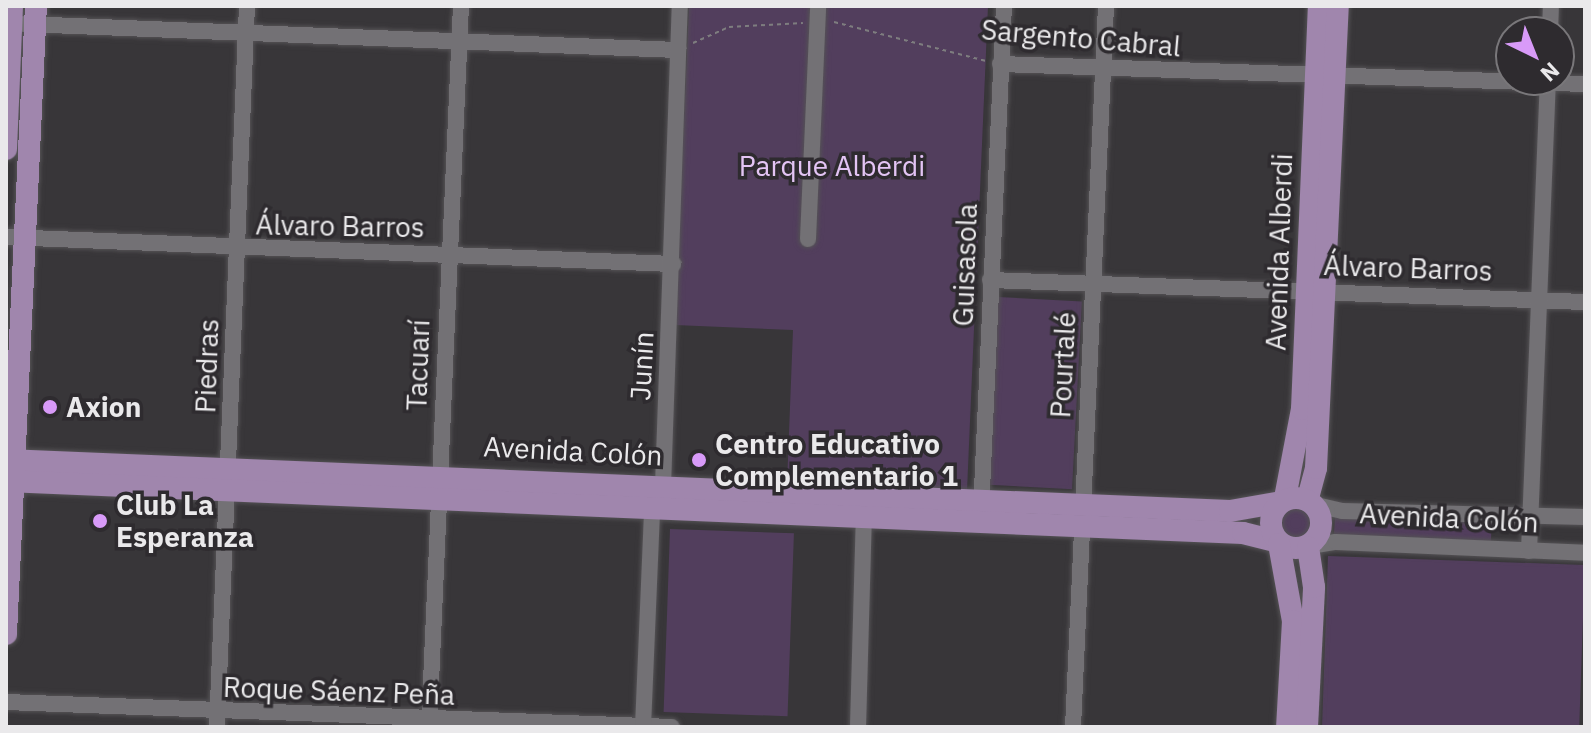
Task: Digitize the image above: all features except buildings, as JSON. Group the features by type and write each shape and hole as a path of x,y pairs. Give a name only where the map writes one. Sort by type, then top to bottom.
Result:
{"main road":[{"name":"Avenida Alberdi","path":"1319,6 1326,77"},
{"name":"Avenida Alberdi","path":"1309,546 1317,522 1310,501 1316,468 1316,291 1326,77 1338,6"},
{"path":"6,634 15,238 36,16"},
{"path":"6,149 10,17"},
{"name":"Avenida Alberdi","path":"1279,543 1283,500 1299,450 1316,291"},
{"name":"Avenida Colón","path":"10,471 229,479 439,475 1230,511 1283,500 1310,501"},
{"name":"Avenida Colón","path":"229,479 437,499 652,511 1081,530 1243,533 1279,543 1296,552 1309,546"},
{"path":"1279,543 1293,621 1287,727"},
{"path":"1307,727 1314,587 1309,546"}],"street":[{"name":"Piedras","path":"217,720 247,6"},
{"name":"Tacuarí","path":"429,723 461,6"},
{"name":"Junín","path":"643,726 652,511 663,486 680,6"},
{"name":"Guisasola","path":"981,526 1004,6"},
{"name":"Pourtalé","path":"1073,727 1106,6"},
{"path":"808,239 818,14"},
{"path":"10,17 36,16 246,33 678,50"},
{"name":"Sargento Cabral","path":"1000,64 1102,70 1495,80"},
{"path":"1529,551 1534,514 1548,96"},
{"name":"Álvaro Barros","path":"15,238 236,250 673,264"},
{"name":"Álvaro Barros","path":"990,280 1585,302"},
{"path":"858,727 864,496"},
{"name":"Avenida Colón","path":"1310,501 1342,511 1585,517"},
{"name":"Avenida Colón","path":"1309,546 1585,553"},
{"name":"Roque Sáenz Peña","path":"6,702 217,720 672,727"}],"path":[{"name":"Sargento Cabral","path":"678,50 729,27 818,14 1000,64"}],"green space":[{"name":"Parque Alberdi","path":"689,6 988,6 967,491 787,484 793,330 675,325"},
{"path":"998,297 1082,301 1072,489 988,485"},
{"path":"1295,500 1310,513 1308,537 1299,547 1282,534 1283,512"},
{"path":"1335,515 1492,523 1491,544 1334,536"},
{"path":"670,529 794,533 788,716 664,712"},
{"path":"1328,556 1585,565 1579,727 1322,727"}],"place":[{"name":"Axion","path":"50,407"},
{"name":"Centro Educativo Complementario 1","path":"699,460"},
{"name":"Club La Esperanza","path":"100,521"}]}
